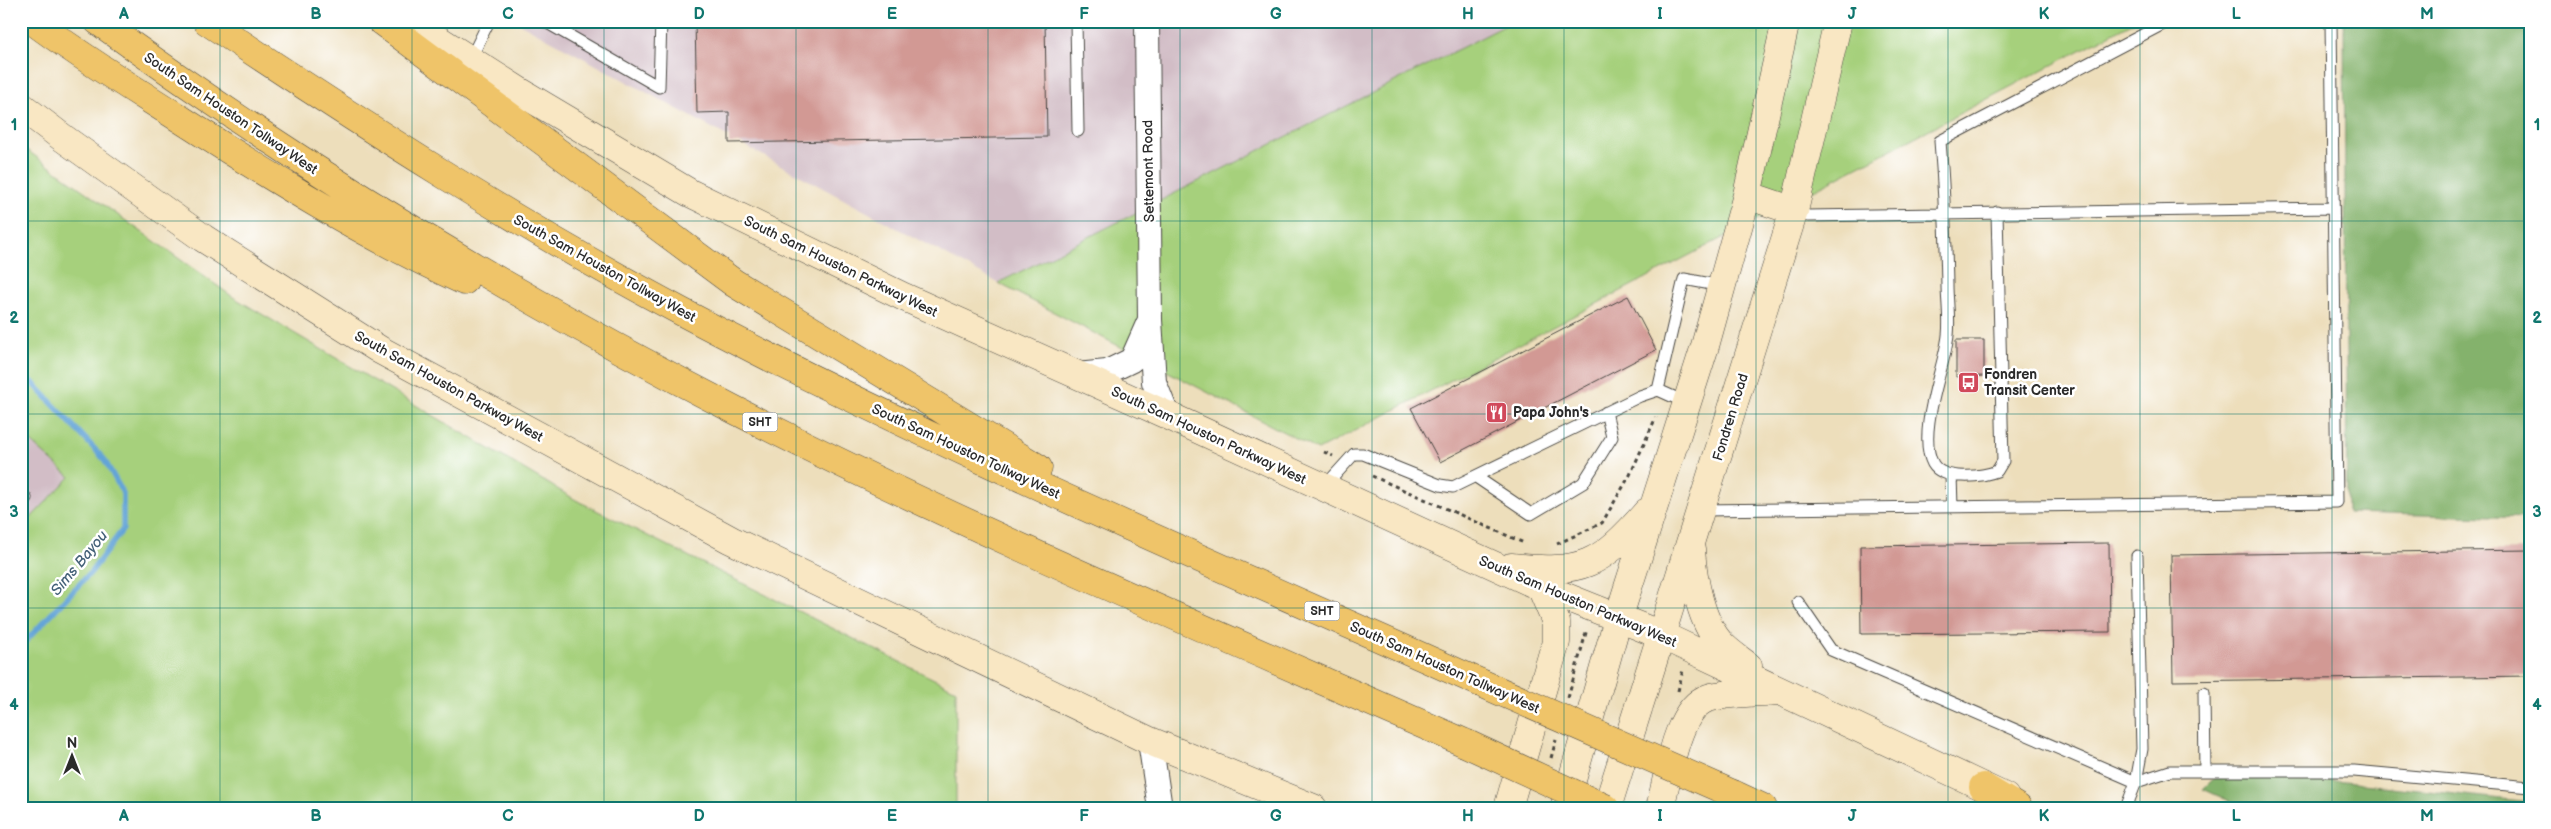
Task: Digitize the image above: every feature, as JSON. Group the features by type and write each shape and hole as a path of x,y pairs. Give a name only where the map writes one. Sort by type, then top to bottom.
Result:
{"highway":[{"path":"33,21 66,46 252,165 361,228 455,277 736,410"},
{"name":"South Sam Houston Tollway West","path":"98,21 212,103 418,235 597,337 736,410 1000,538 1465,743 1606,808"},
{"name":"South Sam Houston Tollway West","path":"207,21 460,184 681,311 934,436 1162,542 1763,808"},
{"path":"381,21 734,283 1162,542"},
{"path":"1983,787 2018,808"}],"main road":[{"name":"South Sam Houston Parkway West","path":"409,21 690,193 904,298 1168,415 1540,587 1661,635 2030,808"},
{"path":"1564,808 1618,619 1655,504 1671,396 1722,286 1747,195 1786,21"},
{"name":"Fondren Road","path":"1606,808 1691,545 1794,211 1838,21"},
{"name":"South Sam Houston Parkway West","path":"21,106 62,138 203,238 380,350 731,540 1281,802 1313,808"},
{"path":"1747,195 1794,211"},
{"path":"1493,565 1542,570 1571,569 1586,564 1621,542 1655,504"},
{"path":"1691,545 1692,570 1705,617 1721,645 1778,690"},
{"path":"1508,808 1556,642 1556,622 1540,587"},
{"path":"1660,808 1680,728 1690,711 1707,699 1778,690"}],"street":[{"name":"Settemont Road","path":"1147,21 1150,320 1154,382 1168,415"},
{"name":"Settemont Road","path":"1077,375 1107,372 1132,360 1150,320"},
{"path":"1150,741 1160,808"}],"lane":[{"path":"470,60 489,21"},
{"path":"544,21 660,87 661,21"},
{"path":"1076,21 1078,131"},
{"path":"1997,212 2003,461 1997,472 1986,476 1951,475 1934,466 1930,457 1929,415 1948,340 1945,213 1940,141 2168,21"},
{"path":"1701,510 2337,502 2331,21"},
{"path":"1794,211 1808,216 2333,208"},
{"path":"1324,487 1354,454 1363,454 1440,486 1453,487 1640,396 1671,396 1684,279 1722,286"},
{"path":"1476,477 1531,514 1583,482 1612,437 1606,412"},
{"path":"1951,475 1952,507"},
{"path":"21,494 26,498 21,503"},
{"path":"2126,808 2136,782 2142,749 2137,556"},
{"path":"1798,602 1831,650 2136,782 2170,772 2354,771 2530,787"},
{"path":"2204,693 2205,772"}],"path":[{"path":"1548,547 1602,523 1630,475 1671,396"},
{"path":"1324,452 1531,547"}],"shaded area":[{"path":"515,21 1514,21 998,283"},
{"path":"21,433 70,477 21,528"}],"green space":[{"path":"1514,21 2136,21 1318,450 998,283"},
{"path":"2344,21 2530,21 2530,518 2347,513"},
{"path":"21,146 233,297 576,500 956,690 956,808 21,808 21,528 70,477 21,433"},
{"path":"2224,769 2530,802 2530,808 2245,808 2203,789"}],"building":[{"path":"695,21 1045,21 1047,137 729,143 729,112 697,113"},
{"path":"1628,296 1656,350 1440,462 1411,408"},
{"path":"1956,340 1984,340 1984,376 1956,377"},
{"path":"2109,543 2110,632 1861,634 1860,546"},
{"path":"2530,550 2530,676 2173,681 2171,555"}],"waterway":[{"name":"Sims Bayou","path":"21,370 104,459 123,493 123,529 91,572 21,646"}],"place":[{"name":"Fondren Transit Center","path":"1968,382"},
{"name":"Papa John's","path":"1497,412"}]}
